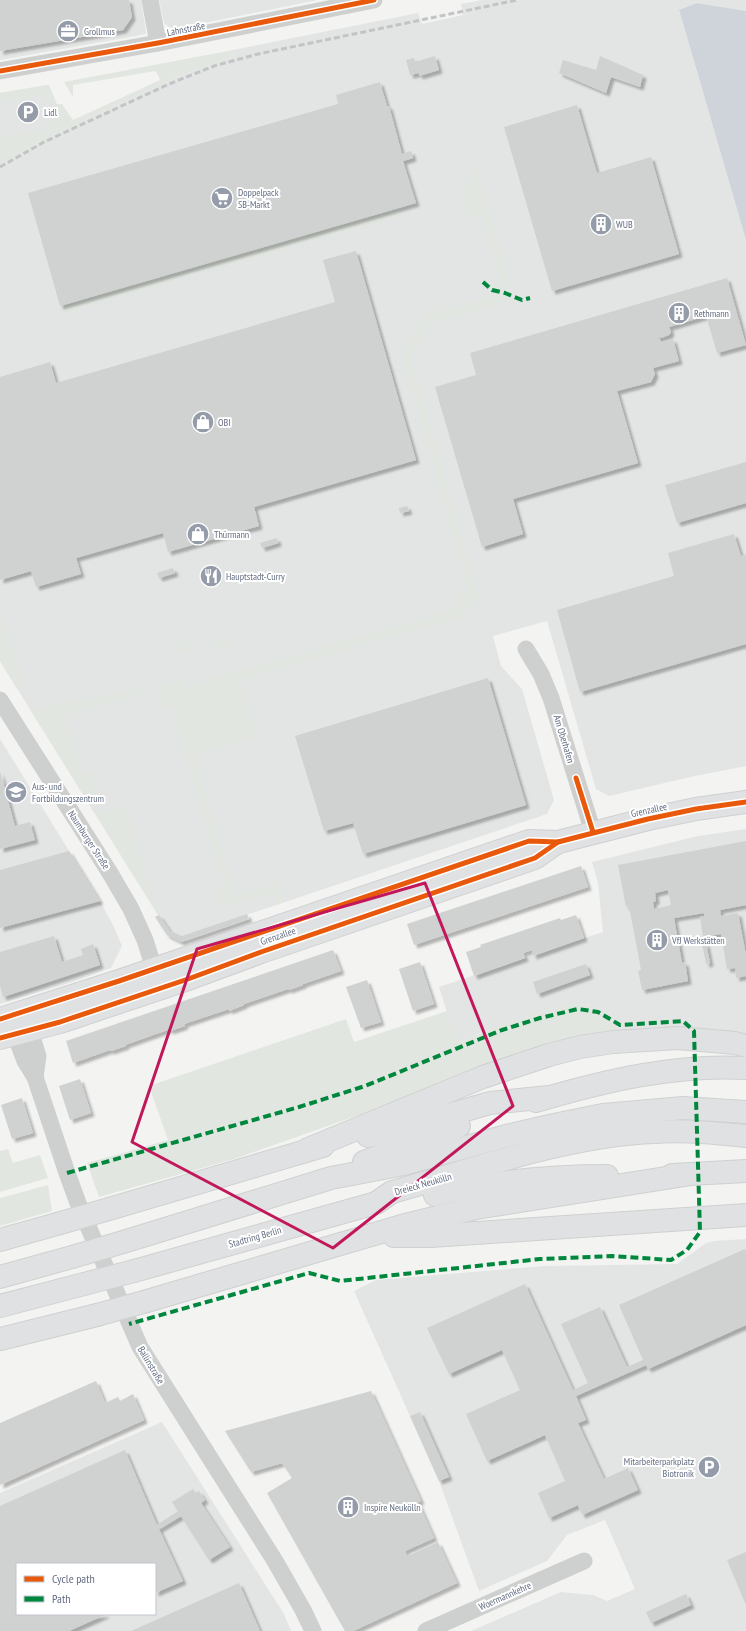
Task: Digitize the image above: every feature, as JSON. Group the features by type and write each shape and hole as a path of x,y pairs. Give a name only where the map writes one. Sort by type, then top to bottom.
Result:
{"main road":[{"name":"Grenzallee","path":"0,1038 13,1022 157,979 492,853 529,842 558,842 593,832 696,809 746,802"},
{"path":"308,1149 483,1077 549,1055 580,1047 613,1042 678,1038 735,1043 746,1046"},
{"path":"331,1178 375,1157 513,1108 571,1090 636,1076 679,1070 746,1068"},
{"path":"0,1240 308,1149 396,1130 490,1103 548,1097"},
{"path":"0,1277 123,1242 331,1178 404,1164 506,1136 554,1125 604,1115 683,1108 746,1112"},
{"name":"Dreieck Neukölln","path":"376,1204 392,1192 512,1158 620,1135 684,1131 746,1136"},
{"name":"Dreieck Neukölln","path":"376,1204 392,1206 462,1188 530,1179 575,1176 685,1174 746,1171"},
{"path":"0,1339 97,1315 405,1225 476,1208 685,1174"},
{"name":"Stadtring Berlin","path":"0,1306 134,1271 376,1204"},
{"path":"368,1236 431,1236 746,1215"}],"street":[{"path":"150,0 158,43"},
{"name":"Lahnstraße","path":"0,71 158,43 374,0"},
{"name":"Am Oberhafen","path":"526,649 541,674 551,698 593,832"},
{"name":"Naumburger Straße","path":"0,700 127,902 140,928 157,979"},
{"name":"Ballinstraße","path":"13,1022 33,1040 38,1056 35,1077 68,1176 140,1347 275,1561 313,1631"},
{"name":"Woermannkehre","path":"426,1631 584,1561"}],"highlighted area":[{"path":"425,883 513,1106 333,1248 132,1142 197,949"}],"shaded area":[{"path":"0,0 141,0 146,32 145,34 136,36 0,60"},
{"path":"159,0 318,0 175,29 164,23"},
{"path":"482,0 746,0 746,11 697,3 679,11 746,240 746,766 609,796 596,789 547,621 493,636 501,666 522,689 554,800 547,814 181,937 169,932 0,661 0,165 42,141 180,76 234,57 233,50 418,13 422,24 463,15 461,4"},
{"path":"697,3 746,11 746,240 679,10"},
{"path":"233,50 234,57 180,76 42,141 0,165 0,138 49,129 47,120 57,118 54,103 45,105 43,95 0,103 0,93 49,85 57,104 62,104 73,120 160,80 156,71 73,85 73,97 64,82"},
{"path":"46,85 65,125 0,161 0,93"},
{"path":"474,158 510,282 500,304 428,324 411,356 478,597 460,617 241,680 257,736 195,755 235,896 277,882 284,902 277,905 274,898 268,895 261,895 233,904 219,902 215,893 225,890 171,706 162,708 159,694 160,686 167,682 181,678 184,687 459,608 455,594 468,590 402,357 404,346 433,303 436,312 494,296 491,286 501,283 482,216 469,219 464,196"},
{"path":"399,208 401,215 62,313 60,306"},
{"path":"2,616 24,684 17,689 0,661 0,617"},
{"path":"186,638 189,648 198,646 198,650 184,654 178,651 175,641"},
{"path":"222,639 223,644 234,641 233,646 219,650 214,649 211,641"},
{"path":"138,689 141,694 65,716 81,772 89,770 103,814 127,806 153,903 160,914 158,915 31,711"},
{"path":"0,739 100,901 122,946 111,968 72,982 0,1004"},
{"path":"746,829 746,1035 724,1031 680,1027 642,1028 615,1032 605,1011 589,1005 572,1004 541,1012 478,1034 457,1044 439,987 603,932 598,883 592,862 698,836"},
{"path":"572,1004 594,1007 614,1017 615,1032 393,1103 234,1159 99,1197 87,1163 168,1140 149,1086 346,1019 354,1042 447,1011 458,1043 514,1021"},
{"path":"8,1149 13,1163 40,1155 48,1178 0,1192 0,1151"},
{"path":"48,1185 52,1211 0,1226 0,1198"},
{"path":"746,1239 746,1631 471,1631 561,1592 593,1595 607,1601 635,1589 605,1520 567,1535 547,1561 479,1591 439,1481 354,1291 376,1280 545,1266 677,1264 706,1243 713,1241"},
{"path":"162,1422 284,1614 291,1631 0,1631 0,1493"}],"building":[{"path":"0,0 129,0 132,17 123,30 0,51"},
{"path":"435,56 439,70 419,76 419,73 410,75 406,60 414,58 415,62"},
{"path":"600,56 643,75 640,87 611,77 606,93 559,73 563,60 596,70"},
{"name":"Doppelpack SB-Markt","path":"380,82 387,106 389,106 402,154 411,151 413,158 403,161 416,203 60,306 28,193 338,104 336,95"},
{"name":"WUB","path":"577,105 597,173 651,157 679,254 552,291 504,127"},
{"name":"OBI","path":"356,251 416,460 254,507 259,526 168,552 163,533 76,558 81,574 36,587 31,571 0,580 0,377 50,362 56,383 335,302 323,260"},
{"path":"727,278 746,345 717,353 706,316 669,327 671,332 669,335 661,338 659,337 661,342 673,339 679,361 653,368 655,374 651,382 617,391 638,463 513,499 523,534 482,547 435,387 476,375 470,353"},
{"path":"746,462 746,503 677,523 665,485"},
{"path":"407,506 409,511 400,513 399,508"},
{"path":"734,534 741,556 746,555 746,644 580,692 557,610 674,576 668,553"},
{"path":"277,538 278,543 262,548 260,543"},
{"path":"173,568 175,573 159,578 157,573"},
{"path":"488,678 526,805 363,854 353,823 324,831 295,736"},
{"path":"0,771 15,826 30,822 35,840 0,849"},
{"path":"746,841 746,905 720,910 721,916 738,913 746,955 746,976 736,978 735,968 727,969 721,934 703,937 700,917 704,916 704,913 674,918 682,963 685,962 688,981 642,990 638,971 641,970 629,906 626,907 618,865","holes":["668,890 671,905 654,909 653,902 656,901 655,893"]},
{"path":"69,851 100,901 0,928 0,870"},
{"path":"581,866 588,887 414,945 407,924"},
{"path":"247,914 249,919 181,942 167,935 155,917 159,915 170,931 182,936"},
{"path":"576,915 584,938 533,956 532,950 523,953 525,958 474,976 466,952 481,947 480,945 560,918 561,920"},
{"path":"54,936 62,962 83,955 81,949 93,944 100,965 3,997 0,986 0,952"},
{"path":"706,943 710,963 706,964 702,944"},
{"path":"333,950 341,971 289,990 288,989 244,1004 229,1011 229,1009 184,1024 185,1026 170,1031 170,1029 125,1045 126,1046 73,1063 66,1041"},
{"path":"420,962 434,1004 413,1011 399,969"},
{"path":"586,964 590,975 537,994 533,982"},
{"path":"367,980 381,1022 361,1028 346,987"},
{"path":"80,1079 91,1113 70,1120 59,1086"},
{"path":"22,1098 33,1133 12,1139 1,1105"},
{"path":"745,1249 746,1325 648,1369 646,1365 576,1396 586,1420 578,1423 604,1479 628,1468 638,1490 582,1515 578,1505 549,1518 538,1493 565,1481 545,1435 487,1461 466,1414 520,1390 502,1350 449,1374 427,1328 525,1284 573,1390 588,1383 561,1324 600,1307 627,1367 643,1360 619,1305"},
{"path":"96,1381 105,1403 118,1397 120,1401 133,1394 144,1420 0,1485 0,1423"},
{"name":"Inspire Neukölln","path":"371,1391 421,1501 418,1502 434,1538 405,1551 407,1556 438,1542 457,1583 353,1631 345,1631 267,1493 292,1478 282,1463 251,1472 225,1431"},
{"path":"420,1412 449,1477 439,1481 410,1416"},
{"path":"125,1450 157,1525 178,1511 172,1502 193,1489 196,1494 199,1491 205,1500 201,1503 230,1547 209,1560 181,1516 159,1529 183,1581 156,1593 156,1563 16,1563 16,1615 105,1615 69,1631 0,1631 0,1506"},
{"path":"746,1552 746,1605 727,1560"},
{"path":"239,1583 260,1631 131,1631"},
{"path":"686,1594 691,1605 651,1623 646,1612"}],"railway":[{"path":"0,167 44,142 169,84 214,66 258,54 517,0"}],"marked path":[{"path":"483,282 492,290 505,293 522,300 530,298"},
{"path":"67,1173 299,1107 365,1086 502,1030 540,1018 578,1009 598,1012 620,1025 683,1021 694,1031 700,1232 687,1250 671,1260 612,1256 540,1259 340,1281 309,1273 129,1324"}],"cycle path":[{"path":"0,71 158,43 374,0"},
{"path":"576,778 593,832"},
{"path":"0,1019 119,981 529,841 558,842 648,819 696,809 746,802"},
{"path":"0,1038 60,1022 188,979 261,952 535,858 558,842"}],"place":[{"name":"Grollmus","path":"68,31"},
{"name":"Lidl","path":"28,112"},
{"name":"Doppelpack SB-Markt","path":"222,198"},
{"name":"WUB","path":"601,224"},
{"name":"Rethmann","path":"679,313"},
{"name":"OBI","path":"203,422"},
{"name":"Thürmann","path":"198,534"},
{"name":"Hauptstadt-Curry","path":"211,576"},
{"name":"Aus- und Fortbildungszentrum","path":"16,792"},
{"name":"VfJ Werkstätten","path":"657,940"},
{"name":"Mitarbeiterparkplatz Biotronik","path":"709,1467"},
{"name":"Inspire Neukölln","path":"348,1507"}]}
